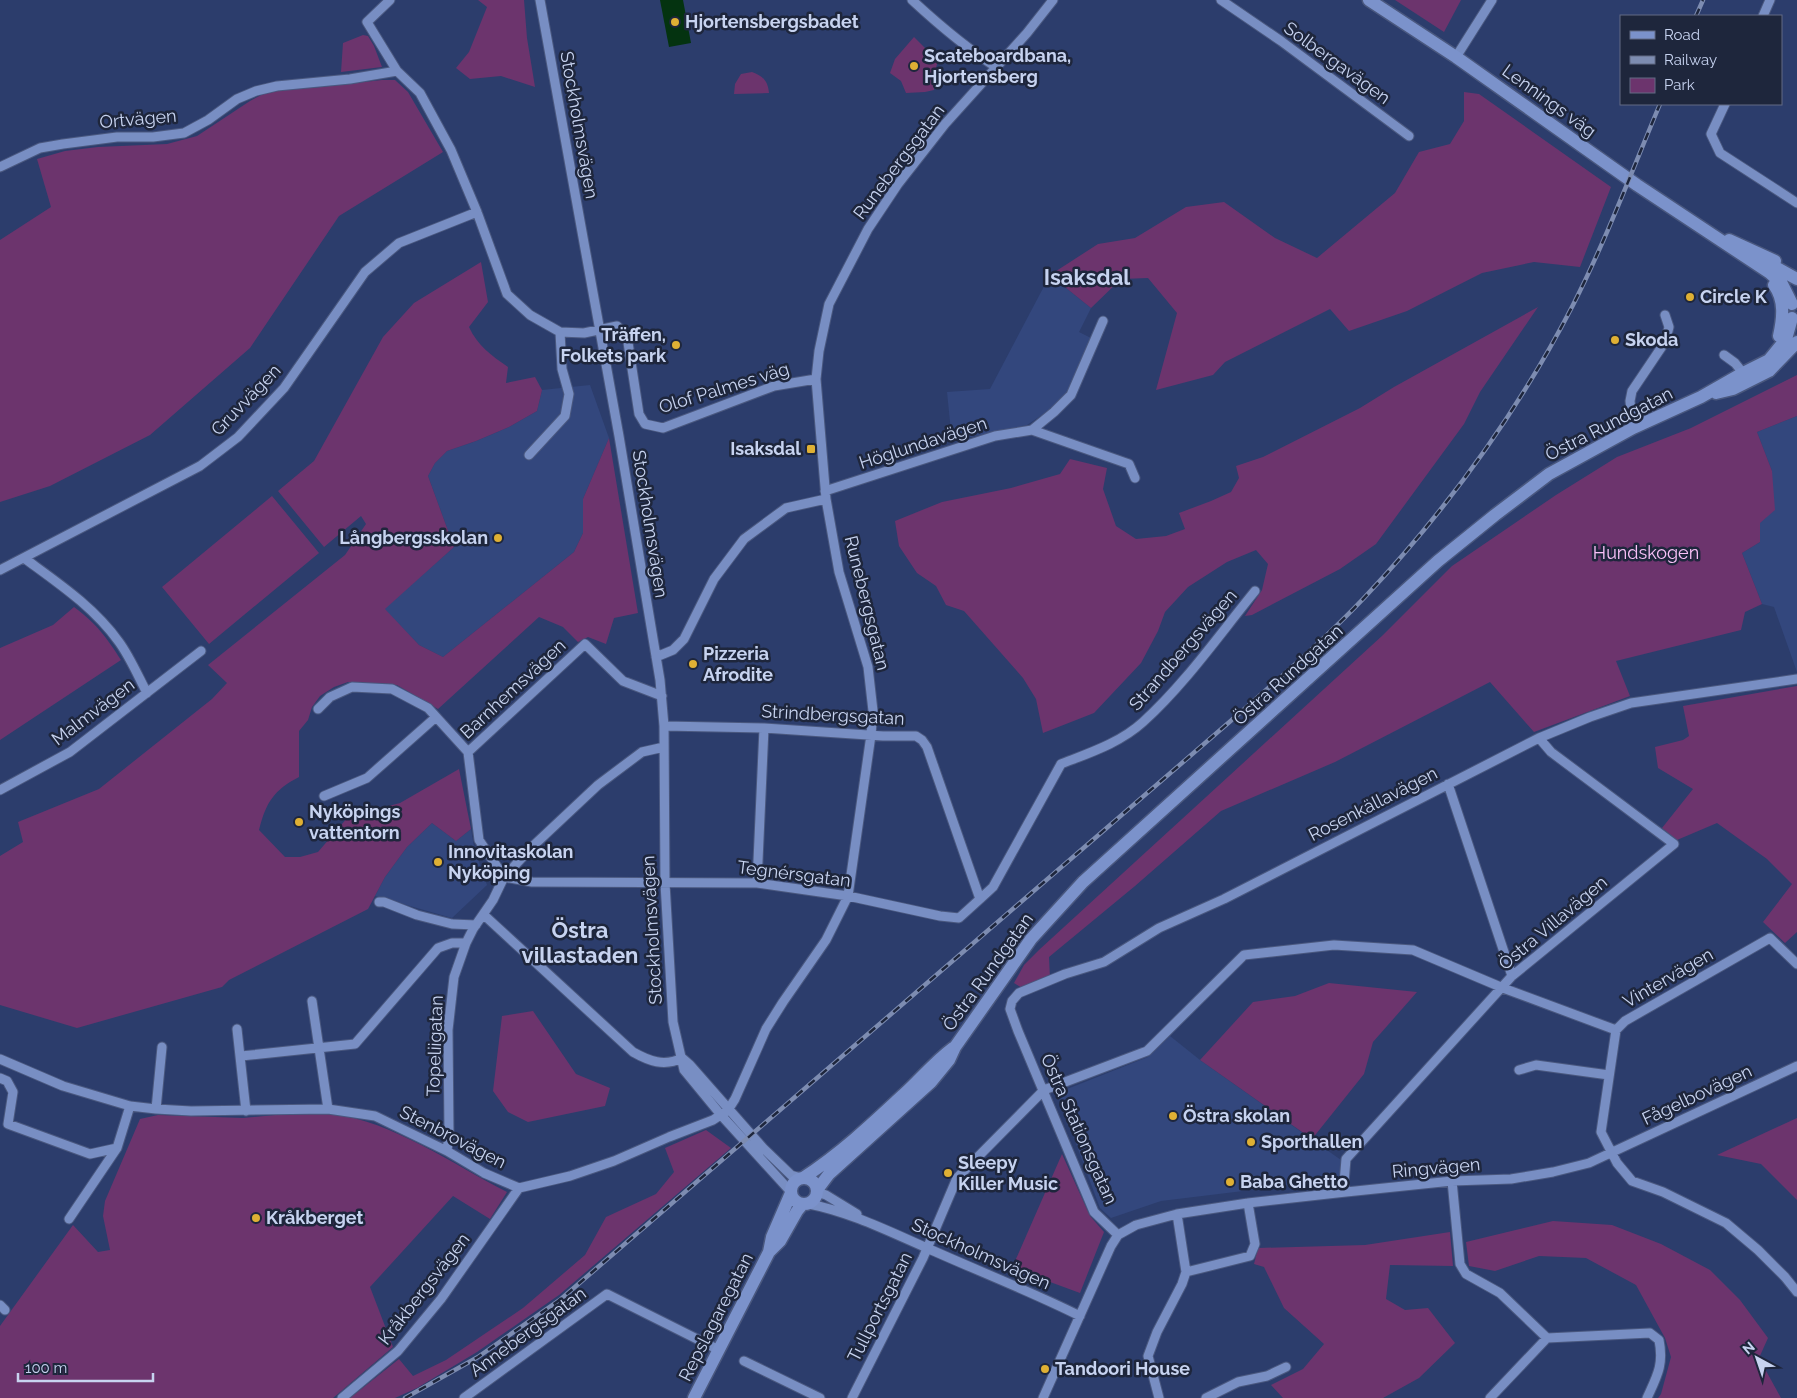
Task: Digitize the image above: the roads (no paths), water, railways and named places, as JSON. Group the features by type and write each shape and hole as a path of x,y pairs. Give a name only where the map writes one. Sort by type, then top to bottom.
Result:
{"main road":[{"name":"Lennings väg","path":"1369,0 1456,56 1554,127 1770,273 1782,284 1794,300"},
{"name":"Lennings väg","path":"1708,232 1743,245 1797,272"},
{"name":"Lennings väg","path":"1708,232 1797,279"},
{"path":"1708,232 1735,256 1766,278 1775,287 1780,297 1782,323 1779,336 1774,346 1743,373"},
{"name":"Östra Rundgatan","path":"817,1191 829,1174 931,1082 949,1060 955,1047 1030,939 1083,882 1126,842 1341,651 1438,561 1549,474 1633,428 1701,397 1769,360 1779,350 1794,322 1794,300"},
{"name":"Östra Rundgatan","path":"1701,397 1733,389 1769,371 1797,342"},
{"path":"1769,371 1788,360 1797,352"},
{"name":"Östra Rundgatan","path":"802,1178 847,1146 904,1095 942,1056 955,1047"},
{"path":"802,1178 807,1178 814,1182 817,1191 815,1199 806,1204 795,1201 791,1192 793,1185 802,1178"},
{"name":"Repslagaregatan","path":"694,1398 769,1252 772,1237 791,1192"},
{"name":"Repslagaregatan","path":"769,1252 780,1241 797,1211 806,1204"}],"street":[{"path":"390,0 367,22 396,71 420,93 451,150 477,212 507,294 530,315 560,332 584,332 599,329"},
{"name":"Stockholmsvägen","path":"540,0 662,696 664,726 665,883 673,1022 682,1058 690,1065 724,1112 791,1192"},
{"path":"912,0 936,23 996,68"},
{"name":"Runebergsgatan","path":"724,1112 735,1099 766,1029 826,940 848,896 871,735 872,711 868,667 840,572 826,495 816,378 819,351 829,304 868,230 898,184 926,148 1053,0"},
{"name":"Solbergavägen","path":"1221,0 1281,41 1409,136"},
{"path":"1456,56 1492,0"},
{"path":"1763,15 1770,0"},
{"name":"Ortvägen","path":"0,167 40,148 84,140 153,137 184,133 208,120 237,99 256,91 277,86 350,80 396,71"},
{"path":"1725,105 1711,134 1720,153 1797,203"},
{"name":"Gruvvägen","path":"0,570 200,466 238,437 284,388 365,272 399,243 477,212"},
{"path":"1633,428 1630,402 1632,391 1665,342 1668,327 1665,315"},
{"path":"1032,430 1071,395 1103,321"},
{"name":"Olof Palmes väg","path":"599,329 617,326 627,336 639,414 645,424 663,428 774,386 816,378"},
{"path":"528,455 565,416 569,394 562,369 560,332"},
{"path":"1724,355 1735,363 1743,373"},
{"name":"Höglundavägen","path":"656,657 674,650 684,639 714,579 744,539 786,508 995,436 1032,430 1129,464 1135,478"},
{"path":"24,558 64,587 97,615 120,643 147,693"},
{"name":"Strandbergsvägen","path":"980,899 993,887 1061,764 1105,747 1142,723 1180,683 1255,591"},
{"name":"Barnhemsvägen","path":"504,877 479,840 468,752 585,644 623,681 662,696"},
{"name":"Malmvägen","path":"0,790 70,752 201,652"},
{"name":"Rosenkällavägen","path":"1018,1031 1010,1009 1012,1001 1019,993 1065,974 1104,962 1159,928 1224,900 1539,738 1631,703 1797,679"},
{"path":"318,709 330,697 352,687 392,689 428,708 468,752"},
{"path":"324,796 367,778 436,717"},
{"name":"Strindbergsgatan","path":"664,726 764,728 916,736 925,743 980,899"},
{"path":"757,883 764,728"},
{"name":"Östra Villavägen","path":"1346,1192 1344,1184 1346,1159 1512,976 1674,844 1551,752 1539,738"},
{"path":"240,1056 319,1046 355,1044 438,948 466,943 494,900 504,877 533,846 598,785 642,752 664,747"},
{"path":"1448,784 1512,976"},
{"name":"Tegnérsgatan","path":"504,877 532,882 757,883 848,896 940,916 959,918 980,899"},
{"path":"379,902 452,924 476,925"},
{"path":"484,914 633,1052 658,1064 674,1062 682,1058"},
{"name":"Vintervägen","path":"1611,1154 1601,1132 1616,1030 1625,1021 1770,938 1797,964"},
{"name":"Topeliigatan","path":"447,1151 449,1134 448,1030 454,977 466,943"},
{"path":"1044,1090 1147,1051 1244,955 1334,945 1413,950 1503,988 1616,1030"},
{"path":"312,1001 328,1109"},
{"path":"237,1029 246,1111"},
{"name":"Östra Stationsgatan","path":"1018,1031 1094,1212 1118,1235"},
{"path":"156,1110 162,1047"},
{"name":"Stenbrovägen","path":"0,1059 63,1086 130,1106 156,1110 246,1111 328,1109 376,1116 447,1151 484,1173 518,1188 570,1176 614,1161 713,1120 724,1112"},
{"path":"1519,1070 1536,1065 1609,1075"},
{"name":"Fågelbovägen","path":"1611,1154 1797,1066"},
{"path":"0,1078 7,1081 13,1092 8,1124 90,1154 117,1148"},
{"name":"Tullportsgatan","path":"852,1398 928,1248 957,1178 1044,1090"},
{"path":"69,1219 117,1148 130,1106"},
{"name":"Stockholmsvägen","path":"724,1112 791,1175 802,1178"},
{"path":"1611,1154 1632,1181 1663,1192 1726,1223 1772,1264 1797,1292"},
{"name":"Ringvägen","path":"1118,1235 1136,1225 1177,1214 1248,1203 1346,1192 1452,1181 1511,1179 1589,1163 1611,1154"},
{"path":"1452,1181 1460,1264 1466,1274 1500,1293 1547,1338"},
{"name":"Kråkbergsvägen","path":"342,1398 398,1351 441,1299 518,1188"},
{"name":"Stockholmsvägen","path":"817,1191 868,1221 1002,1279 1080,1316"},
{"path":"1186,1272 1250,1256 1254,1244 1248,1203"},
{"name":"Stockholmsvägen","path":"806,1204 868,1221"},
{"path":"1159,1398 1148,1356 1157,1332 1182,1284 1186,1272 1177,1214"},
{"path":"1043,1398 1111,1246 1118,1235"},
{"name":"Annebergsgatan","path":"464,1398 607,1294 719,1350"},
{"path":"1490,1398 1547,1338 1650,1333 1659,1340 1662,1356 1659,1370 1647,1398"},
{"path":"744,1361 820,1398"},
{"path":"1206,1398 1238,1382 1267,1376 1286,1367"}],"railway":[{"path":"1696,15 1703,0"},
{"path":"405,1398 478,1357 561,1299 1241,712 1349,614 1393,566 1451,496 1478,460 1529,384 1552,345 1597,256 1660,105"}],"place":[{"name":"Hjortensbergsbadet","path":"675,22"},
{"name":"Scateboardbana, Hjortensberg","path":"914,66"},
{"name":"Circle K","path":"1690,297"},
{"name":"Skoda","path":"1615,340"},
{"name":"Träffen, Folkets park","path":"676,345"},
{"name":"Isaksdal","path":"811,449"},
{"name":"Långbergsskolan","path":"498,538"},
{"name":"Pizzeria Afrodite","path":"693,664"},
{"name":"Nyköpings vattentorn","path":"299,822"},
{"name":"Innovitaskolan Nyköping","path":"438,862"},
{"name":"Östra skolan","path":"1173,1116"},
{"name":"Sporthallen","path":"1251,1142"},
{"name":"Sleepy Killer Music","path":"948,1173"},
{"name":"Baba Ghetto","path":"1230,1182"},
{"name":"Kråkberget","path":"256,1218"},
{"name":"Tandoori House","path":"1045,1369"}],"district":[{"name":"Isaksdal","path":"1087,277"},
{"name":"Östra villastaden","path":"580,942"}],"park label":[{"name":"Hundskogen","path":"1646,553"}]}
